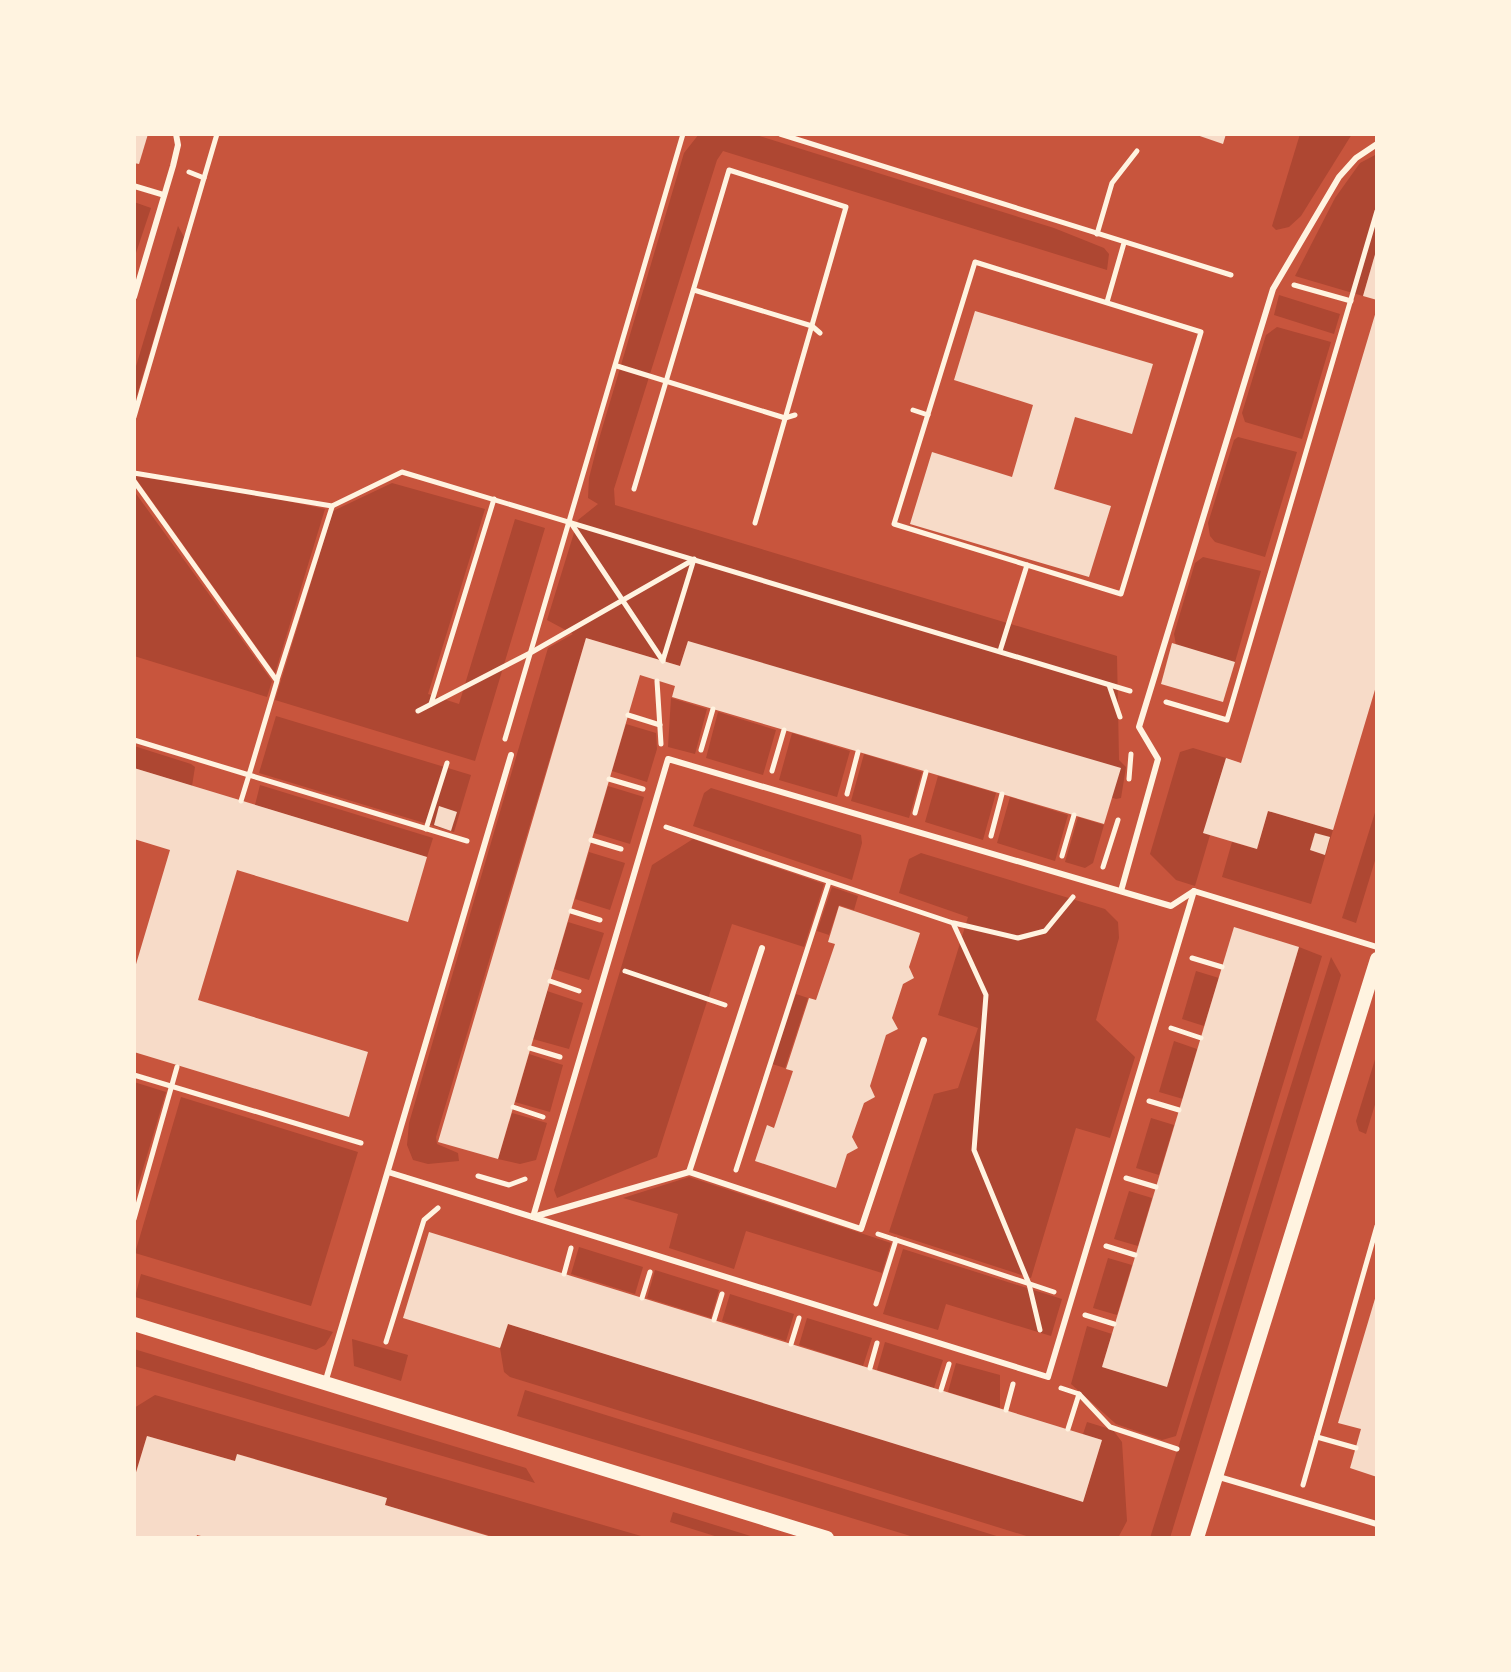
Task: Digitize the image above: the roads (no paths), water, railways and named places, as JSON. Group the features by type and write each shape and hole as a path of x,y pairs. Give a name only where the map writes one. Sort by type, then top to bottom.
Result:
{"street":[{"path":"1197,1538 1374,980 1377,959"},
{"path":"134,1324 823,1537"}],"lane":[{"path":"134,297 173,166 178,145 176,134"},
{"path":"1121,891 1158,759 1139,727 1279,280 1339,177 1356,158 1377,144"},
{"path":"134,186 164,195"},
{"path":"325,1383 511,755"},
{"path":"533,1217 668,759 1171,906 1194,891"},
{"path":"1194,891 1377,947"},
{"path":"388,1172 1048,1377 1194,891"},
{"path":"689,1172 762,948"},
{"path":"533,1217 689,1172 861,1229 924,1040"},
{"path":"1216,1476 1377,1524"}]}
